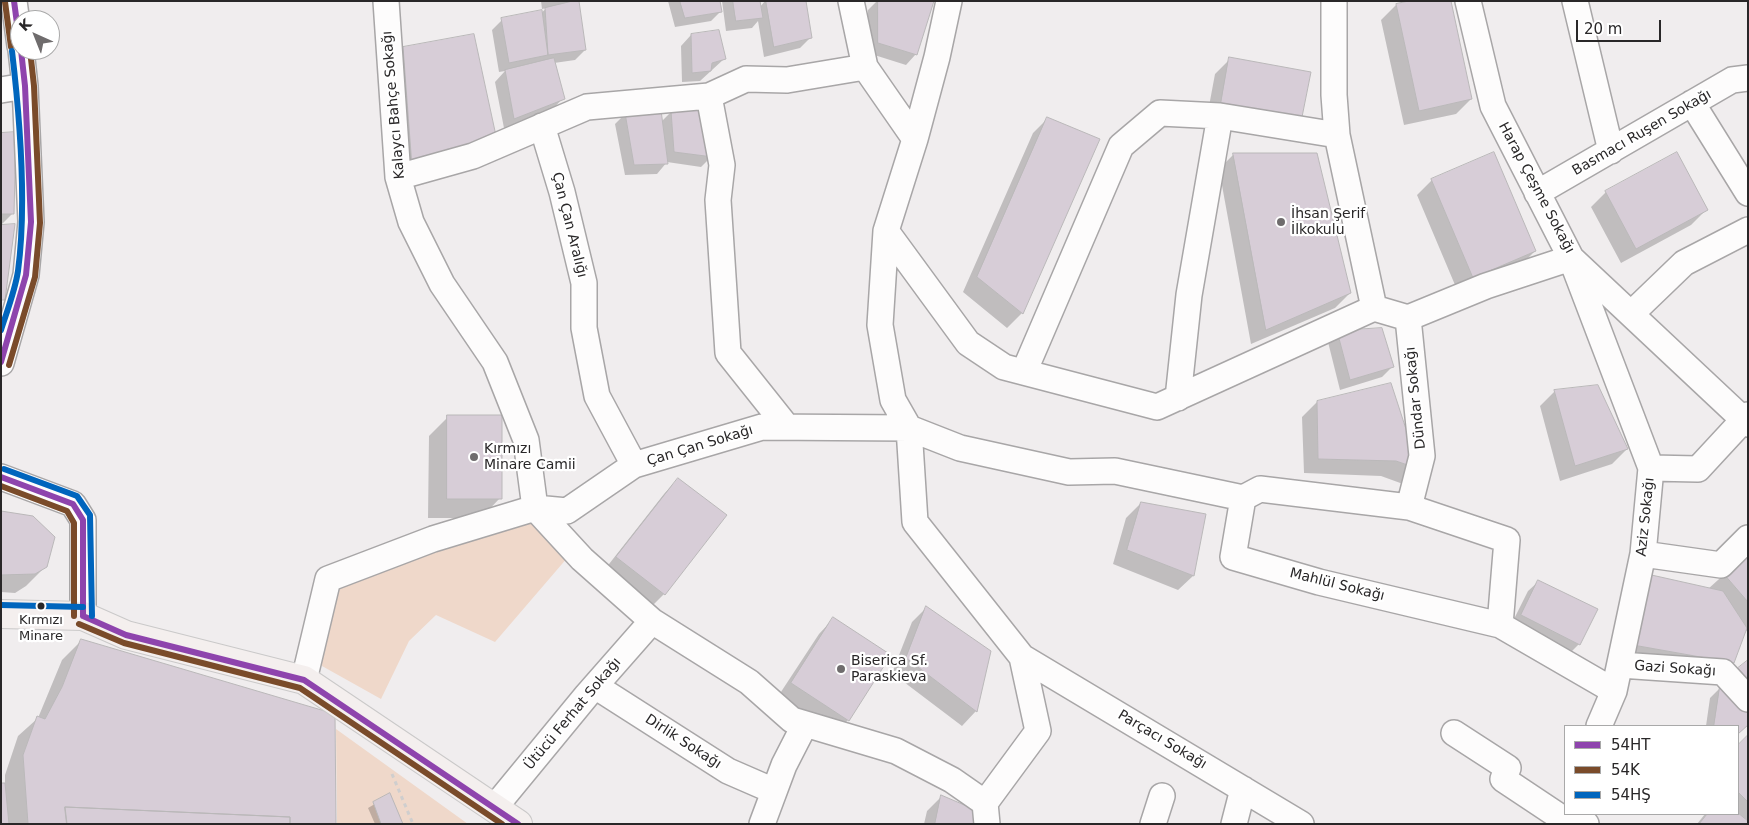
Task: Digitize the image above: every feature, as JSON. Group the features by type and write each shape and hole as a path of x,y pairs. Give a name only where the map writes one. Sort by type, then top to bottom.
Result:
{"main road":[{"path":"1,614 83,616 126,635 304,680 518,824"}],"street":[{"name":"Kalaycı Bahçe Sokağı","path":"386,1 398,177 411,222 442,284 495,362 526,440 535,508"},
{"path":"851,1 866,67 914,138"},
{"path":"304,680 328,579 432,539 535,508 582,559 652,621 749,682 792,720 896,751 952,780 986,813 1038,731 1022,657 915,522 909,428 893,400 880,325 886,231 937,57 949,1"},
{"path":"1334,1 1334,96 1337,134 1374,308"},
{"name":"Harap Çeşme Sokağı","path":"1468,1 1493,106 1571,258 1746,419"},
{"path":"1575,1 1611,150"},
{"path":"1,363 26,275 31,222 26,86 22,60"},
{"path":"398,177 473,156 587,107 709,96 746,79 787,80 866,67"},
{"name":"Basmacı Ruşen Sokağı","path":"1537,193 1732,80 1748,78"},
{"path":"1,90 26,86"},
{"path":"709,96 722,165 718,200 728,353 787,428"},
{"path":"1692,103 1748,193"},
{"path":"1024,372 1121,146 1160,113 1220,116 1337,134"},
{"path":"1178,398 1189,296 1220,116"},
{"name":"Çan Çan Aralığı","path":"542,126 562,192 584,283 584,328 597,396 634,465"},
{"path":"1631,314 1684,263 1748,230"},
{"path":"886,231 968,343 1004,367 1157,407 1374,308 1408,318 1486,286 1571,258"},
{"name":"Aziz Sokağı","path":"1571,258 1652,468 1643,554 1614,691 1599,725"},
{"name":"Dündar Sokağı","path":"1408,318 1422,456 1409,507"},
{"path":"1652,468 1698,469 1746,419"},
{"name":"Çan Çan Sokağı","path":"535,508 568,511 634,465 762,427 909,428"},
{"path":"909,428 960,448 1069,472 1116,472 1243,498 1260,489 1409,507 1507,540 1500,625 1614,691"},
{"path":"1,477 73,504 83,520 83,616"},
{"name":"Mahlül Sokağı","path":"1243,498 1233,557 1318,582 1500,625"},
{"path":"1643,554 1720,565 1748,538"},
{"name":"Ütücü Ferhat Sokağı","path":"494,808 595,686 652,621"},
{"name":"Parçacı Sokağı","path":"1022,657 1301,824"},
{"name":"Gazi Sokağı","path":"1620,665 1722,672 1748,699"},
{"name":"Dirlik Sokağı","path":"595,686 728,771 774,791"},
{"path":"762,824 784,765 805,724"},
{"path":"1454,733 1508,768 1503,779 1562,811"},
{"path":"1234,824 1243,789"},
{"path":"1153,824 1162,796"},
{"path":"1569,815 1586,824"}],"shaded area":[{"path":"529,518 568,557 495,642 436,615 409,641 381,699 322,666 316,645 336,592 347,579"},
{"path":"336,729 468,824 337,824"}],"building":[{"path":"579,1 586,50 548,55 545,8"},
{"path":"680,1 720,1 722,12 685,18"},
{"path":"733,1 760,1 763,18 736,21"},
{"path":"766,1 806,1 812,38 774,47"},
{"path":"878,1 934,1 917,55 878,43"},
{"path":"1409,1 1451,1 1472,99 1419,111 1396,4"},
{"path":"542,10 548,55 509,63 501,18"},
{"path":"719,30 726,59 712,63 711,71 692,73 691,34"},
{"path":"474,34 498,145 412,167 403,47"},
{"path":"1229,57 1311,72 1302,117 1221,103"},
{"path":"554,58 565,99 514,119 505,70"},
{"path":"711,107 713,157 674,152 671,111"},
{"path":"661,110 668,164 634,165 625,113"},
{"path":"1047,117 1100,139 1023,314 977,277"},
{"path":"16,132 14,214 1,214 1,133"},
{"path":"1494,152 1536,251 1473,278 1431,179"},
{"path":"1677,152 1708,210 1636,249 1605,191"},
{"path":"1233,153 1317,153 1351,293 1266,330"},
{"path":"15,224 5,300 1,300 1,225"},
{"path":"1382,328 1394,367 1350,380 1337,331"},
{"path":"1391,383 1419,469 1396,461 1318,459 1317,401"},
{"path":"1598,385 1628,449 1575,466 1554,390"},
{"name":"Kırmızı Minare Camii","path":"447,415 502,415 502,499 447,499"},
{"path":"678,478 727,515 665,595 616,557"},
{"path":"1141,502 1206,514 1194,576 1127,550"},
{"path":"1,511 33,516 55,537 47,567 35,574 1,575"},
{"path":"1748,551 1748,602 1723,573"},
{"path":"1647,574 1723,591 1747,628 1734,663 1633,645"},
{"path":"1538,580 1598,609 1580,645 1521,615"},
{"path":"926,606 991,651 977,712 906,658"},
{"name":"Biserica Sf. Paraskieva","path":"833,617 891,655 849,721 791,683"},
{"path":"81,639 335,714 336,824 290,824 290,817 65,807 67,824 28,824 23,755 37,716 45,719 62,687"},
{"path":"1748,660 1748,680 1738,668"},
{"path":"1720,686 1748,709 1748,725 1739,733 1739,725 1714,725"},
{"path":"1748,735 1748,802 1739,793 1739,744"},
{"path":"1,783 5,783 9,824 1,824"},
{"path":"390,793 403,824 381,824 373,802"},
{"path":"941,795 976,810 976,824 935,824"},
{"path":"65,807 290,817 290,824 67,824"},
{"path":"1739,814 1748,821 1748,824 1699,824 1706,815"}],"transit line":[{"name":"54HT","path":"14,1 15,10"},
{"name":"54K","path":"5,2 10,40"},
{"name":"54HŞ","path":"1,330 17,278 21,245 20,133 13,60"},
{"name":"54HT","path":"1,362 26,275 31,222 22,60"},
{"name":"54K","path":"9,365 35,277 40,223 31,60"},
{"name":"54HŞ","path":"4,469 77,496 90,515 92,616"},
{"name":"54HT","path":"1,477 73,504 83,520 83,616"},
{"name":"54K","path":"1,486 67,511 74,523 74,616"},
{"name":"54HŞ","path":"1,605 83,607"},
{"name":"54HT","path":"83,616 126,635 304,680 518,824"},
{"name":"54K","path":"79,624 124,643 300,688 502,824"}],"place":[{"name":"İhsan Şerif İlkokulu","path":"1281,222"},
{"name":"Kırmızı Minare Camii","path":"474,457"},
{"name":"Kırmızı Minare","path":"41,606"},
{"name":"Biserica Sf. Paraskieva","path":"841,669"}]}
